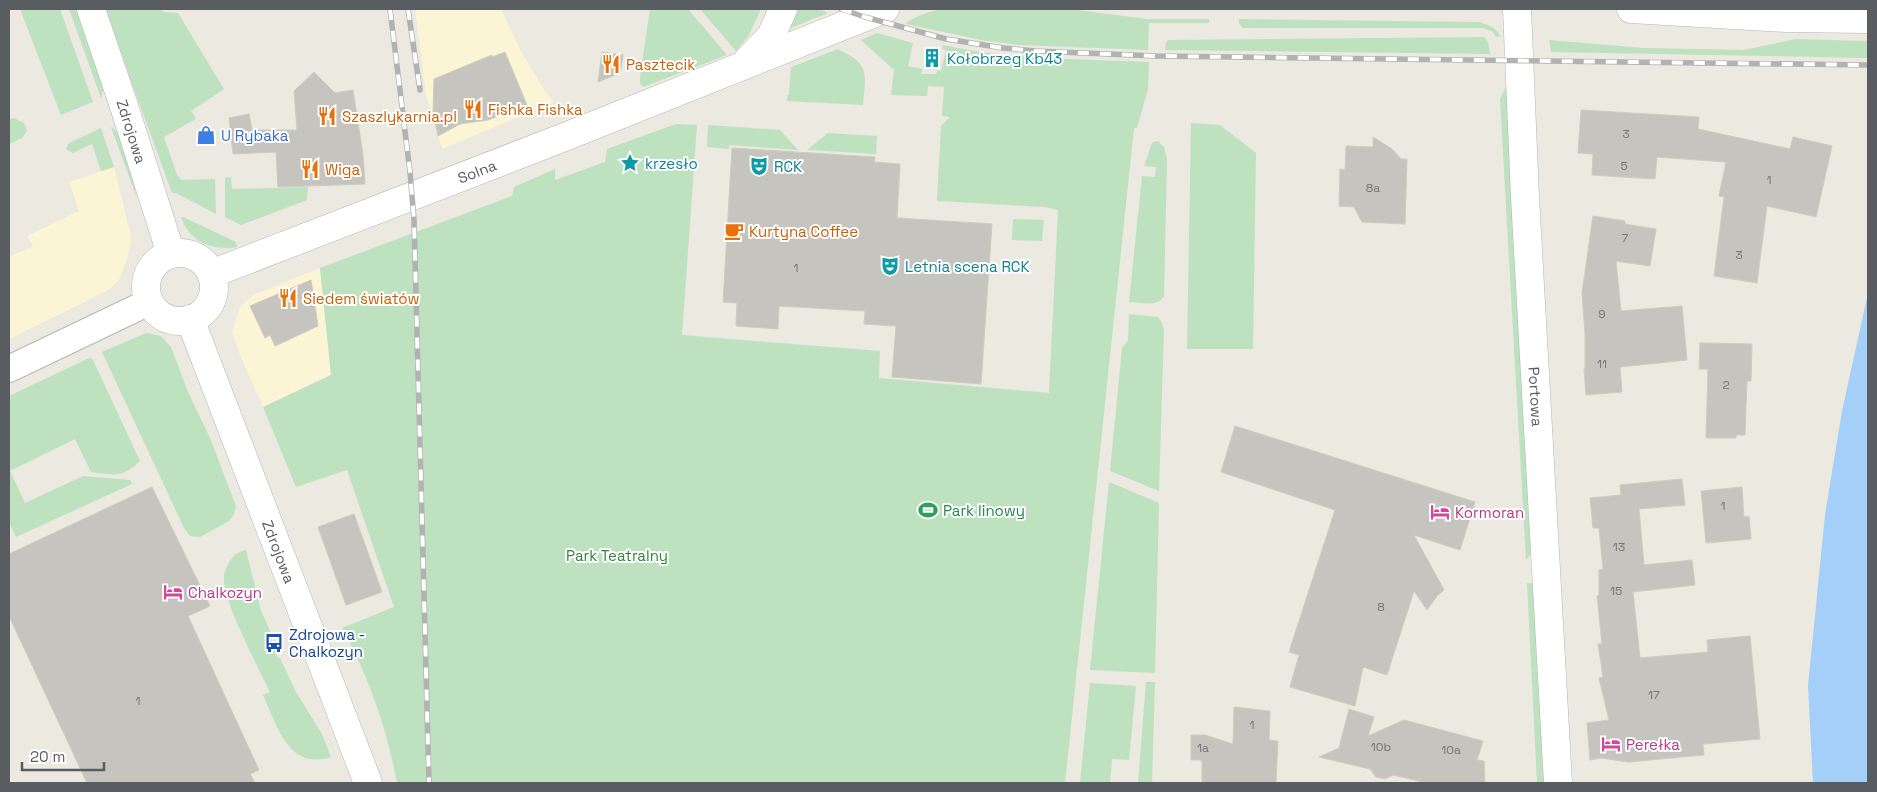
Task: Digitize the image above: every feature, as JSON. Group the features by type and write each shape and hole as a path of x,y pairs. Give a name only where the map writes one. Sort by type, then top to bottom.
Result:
{"street":[{"name":"Zdrojowa","path":"91,9 171,254"},
{"path":"742,67 761,33 768,9"},
{"name":"Solna","path":"742,67 771,36 783,9"},
{"name":"Solna","path":"211,274 742,67 885,9"},
{"name":"Portowa","path":"1517,9 1526,216 1558,783"},
{"path":"1631,9 1786,18 1868,18"},
{"path":"171,254 190,254 206,265 211,274 213,292 210,301 205,309 190,319 180,321 171,319 155,310 149,302 146,292 148,273 161,258 171,254"},
{"path":"9,369 149,302"},
{"name":"Zdrojowa","path":"190,319 368,783"}],"shaded area":[{"path":"415,9 501,9 521,51 543,88 554,102 442,149 426,95"},
{"path":"114,167 131,236 128,257 119,280 110,289 9,339 9,257 33,246 27,236 79,211 69,182"},
{"path":"320,268 331,375 263,407 232,332 240,307 253,295"}],"green space":[{"path":"20,9 60,9 93,102 61,115"},
{"path":"69,9 77,9 104,87 101,98"},
{"path":"105,9 162,9 163,12 178,13 224,89 191,111 196,119 164,137 177,175 182,180 215,179 216,214 176,193 172,193"},
{"path":"650,9 688,9 727,55 643,87 640,83 640,77"},
{"path":"700,9 761,9 749,35 736,51"},
{"path":"791,9 819,9 828,13 783,31"},
{"path":"940,9 1070,9 1147,19 1209,19 1209,23 1149,23 1148,50 1020,45 981,40 906,24 917,17"},
{"path":"1239,19 1480,22 1494,28 1501,36 1496,37 1493,32 1483,28 1243,28 1239,24"},
{"name":"Park Teatralny","path":"877,33 913,43 908,66 922,69 921,74 936,74 938,70 941,71 946,50 942,49 943,45 994,54 1149,62 1148,89 1137,128 1134,128 1065,783 397,783 388,743 369,684 342,628 394,607 347,470 296,487 263,407 331,375 320,268 512,196 514,187 555,169 555,180 605,162 607,149 676,124 697,125 682,335 880,351 879,378 1049,393 1058,210 1045,207 937,201 941,126 950,117 942,116 944,87 928,86 927,96 891,95 894,70 861,40"},
{"path":"1484,37 1488,42 1490,54 1165,50 1166,42 1169,40"},
{"path":"1796,39 1868,41 1868,58 1551,52 1549,40 1643,48 1744,50"},
{"path":"838,49 856,60 864,71 863,105 787,101 791,67"},
{"path":"1506,87 1532,552 1526,560 1500,99"},
{"path":"14,118 24,123 27,131 22,138 9,144 9,119"},
{"path":"1191,123 1220,125 1256,153 1253,349 1187,349"},
{"path":"708,125 780,130 798,150 729,145 729,149 707,147"},
{"path":"111,127 116,131 125,148 137,198"},
{"path":"101,128 114,167 101,171 92,144 73,153 66,148 69,143"},
{"path":"828,133 877,136 876,154 807,150"},
{"path":"1156,141 1164,147 1167,159 1164,296 1161,300 1153,303 1129,302 1142,176 1155,177 1156,167 1144,166 1152,143"},
{"path":"231,177 232,189 308,187 307,200 241,225 225,217 225,178"},
{"path":"181,217 236,242 237,247 219,248 203,243 190,233"},
{"path":"1013,219 1044,220 1042,241 1012,240"},
{"path":"1129,314 1158,317 1164,329 1159,491 1110,471 1122,348 1128,340"},
{"path":"146,333 161,336 171,347 188,392 210,438 236,506 234,514 229,521 200,537 190,536 184,528 102,352"},
{"path":"90,358 93,360 140,461 122,473 106,474 91,472 75,439 10,471 25,503 83,476 130,480 132,484 16,537 9,522 9,396"},
{"path":"1109,482 1159,503 1155,673 1090,670"},
{"path":"246,550 261,611 272,635 270,636 278,658 280,658 296,692 322,734 331,757 316,760 304,757 294,751 279,731 263,695 270,692 242,634 225,588 224,573 228,564 234,556"},
{"path":"1527,583 1531,583 1534,586 1544,783 1537,783"},
{"path":"1146,682 1155,682 1152,783 1138,783"},
{"path":"1090,683 1136,686 1129,760 1112,759 1110,783 1080,783"}],"water":[{"path":"1868,293 1868,783 1813,783 1808,686 1825,515 1842,411"}],"building":[{"path":"505,52 527,105 488,120 460,124 438,136 433,112 434,79 492,55 492,57"},
{"name":"Pasztecik","path":"602,52 623,55 620,73 598,82"},
{"path":"314,72 335,93 353,90 363,155 365,184 278,187 276,152 233,154 229,118 249,114 252,130 297,130 294,91"},
{"path":"1581,110 1699,117 1698,129 1790,149 1793,137 1832,146 1816,217 1767,206 1757,283 1714,276 1724,197 1719,196 1726,162 1657,157 1655,179 1592,175 1593,154 1578,153"},
{"path":"1373,137 1392,149 1401,159 1407,159 1405,224 1362,222 1354,207 1339,206 1340,169 1345,170 1346,146 1373,147"},
{"path":"732,148 875,157 874,162 900,164 897,218 992,224 981,384 892,377 896,326 864,324 865,311 779,306 778,329 736,326 737,303 723,302"},
{"path":"1593,216 1625,221 1625,224 1656,229 1650,266 1616,261 1621,311 1682,306 1687,360 1620,367 1622,392 1586,395 1582,293"},
{"path":"311,280 318,326 275,346 270,335 265,338 250,306"},
{"path":"1700,343 1752,344 1751,381 1747,381 1745,435 1736,435 1736,438 1706,438 1708,369 1699,369"},
{"path":"1235,426 1475,502 1460,550 1414,535 1444,590 1427,610 1414,591 1387,675 1363,667 1355,706 1290,687 1299,655 1289,652 1335,510 1221,472"},
{"path":"1682,479 1685,505 1639,509 1644,565 1692,560 1695,585 1633,592 1640,658 1708,652 1707,640 1750,636 1760,739 1703,744 1704,755 1629,762 1601,758 1590,760 1587,723 1609,720 1599,678 1603,677 1598,644 1602,644 1597,596 1599,595 1599,570 1603,569 1599,528 1593,528 1590,498 1621,495 1620,485"},
{"path":"152,487 210,606 188,616 259,770 250,774 255,783 87,783 9,616 9,554"},
{"path":"1742,487 1744,517 1749,516 1751,539 1706,543 1701,491"},
{"path":"354,514 382,592 346,605 318,527"},
{"path":"1234,707 1270,711 1269,740 1278,741 1276,783 1202,783 1202,760 1191,760 1191,735 1205,735 1233,744"},
{"path":"1349,709 1374,717 1368,736 1404,720 1483,741 1477,760 1484,761 1485,783 1427,783 1393,775 1385,779 1376,777 1370,769 1319,757 1339,748"}],"railway":[{"path":"390,9 414,220 429,783"},
{"path":"408,9 420,90"},
{"path":"841,9 946,39 1036,51 1156,56 1868,65"}],"place":[{"name":"Kołobrzeg Kb43","path":"932,58"},
{"name":"Pasztecik","path":"611,64"},
{"name":"Fishka Fishka","path":"473,109"},
{"name":"Szaszlykarnia.pl","path":"327,116"},
{"name":"U Rybaka","path":"206,135"},
{"name":"krzesło","path":"630,163"},
{"name":"RCK","path":"759,166"},
{"name":"Wiga","path":"310,169"},
{"name":"Kurtyna Coffee","path":"734,231"},
{"name":"Letnia scena RCK","path":"890,266"},
{"name":"Siedem światów","path":"288,298"},
{"name":"Park linowy","path":"928,510"},
{"name":"Kormoran","path":"1440,512"},
{"name":"Chalkozyn","path":"173,592"},
{"name":"Zdrojowa - Chalkozyn","path":"274,643"},
{"name":"Perełka","path":"1611,744"}]}
